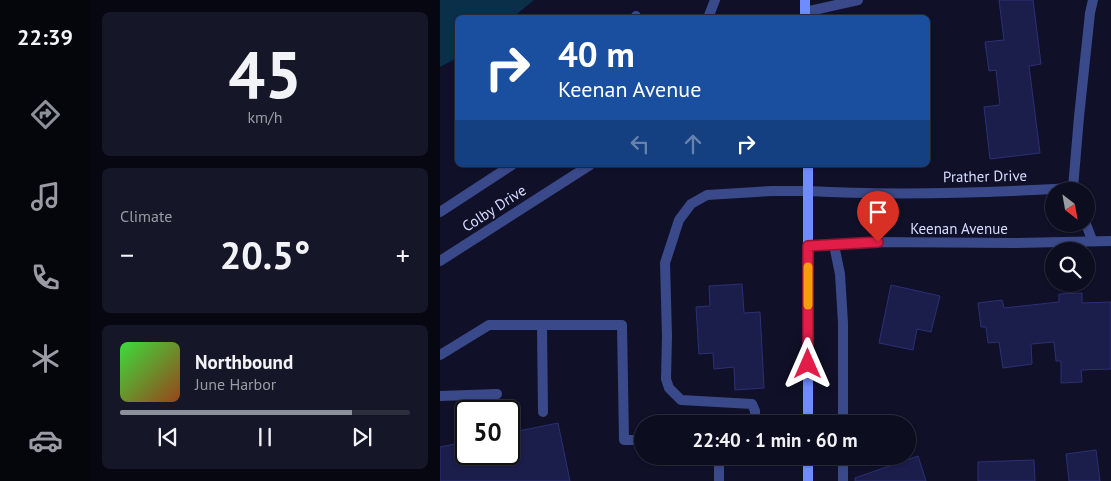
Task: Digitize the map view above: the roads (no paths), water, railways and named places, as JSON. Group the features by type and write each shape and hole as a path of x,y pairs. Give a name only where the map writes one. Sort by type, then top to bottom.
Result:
{"main road":[{"path":"805,0 805,15"},
{"path":"808,167 808,415"},
{"path":"808,465 808,481"}],"street":[{"path":"709,15 715,0"},
{"path":"805,15 858,0"},
{"name":"Prather Drive","path":"1075,182 1079,117 1093,0"},
{"path":"440,212 509,167"},
{"name":"Colby Drive","path":"440,260 587,167"},
{"name":"Prather Drive","path":"755,415 752,404 681,400 669,388 666,379 665,263 679,220 691,204 707,195 772,191 808,190 854,193 1045,191"},
{"path":"1089,232 1092,240"},
{"name":"Keenan Avenue","path":"808,246 878,242 1015,243 1111,241"},
{"path":"834,245 840,274 844,323 843,415"},
{"path":"440,355 489,325 622,325 624,440 634,440"},
{"path":"542,326 542,412"},
{"path":"440,396 497,394"},
{"path":"719,481 720,465"},
{"path":"843,465 843,481"}],"water":[{"path":"440,0 534,0 515,15 455,15 455,59 440,67"}]}
